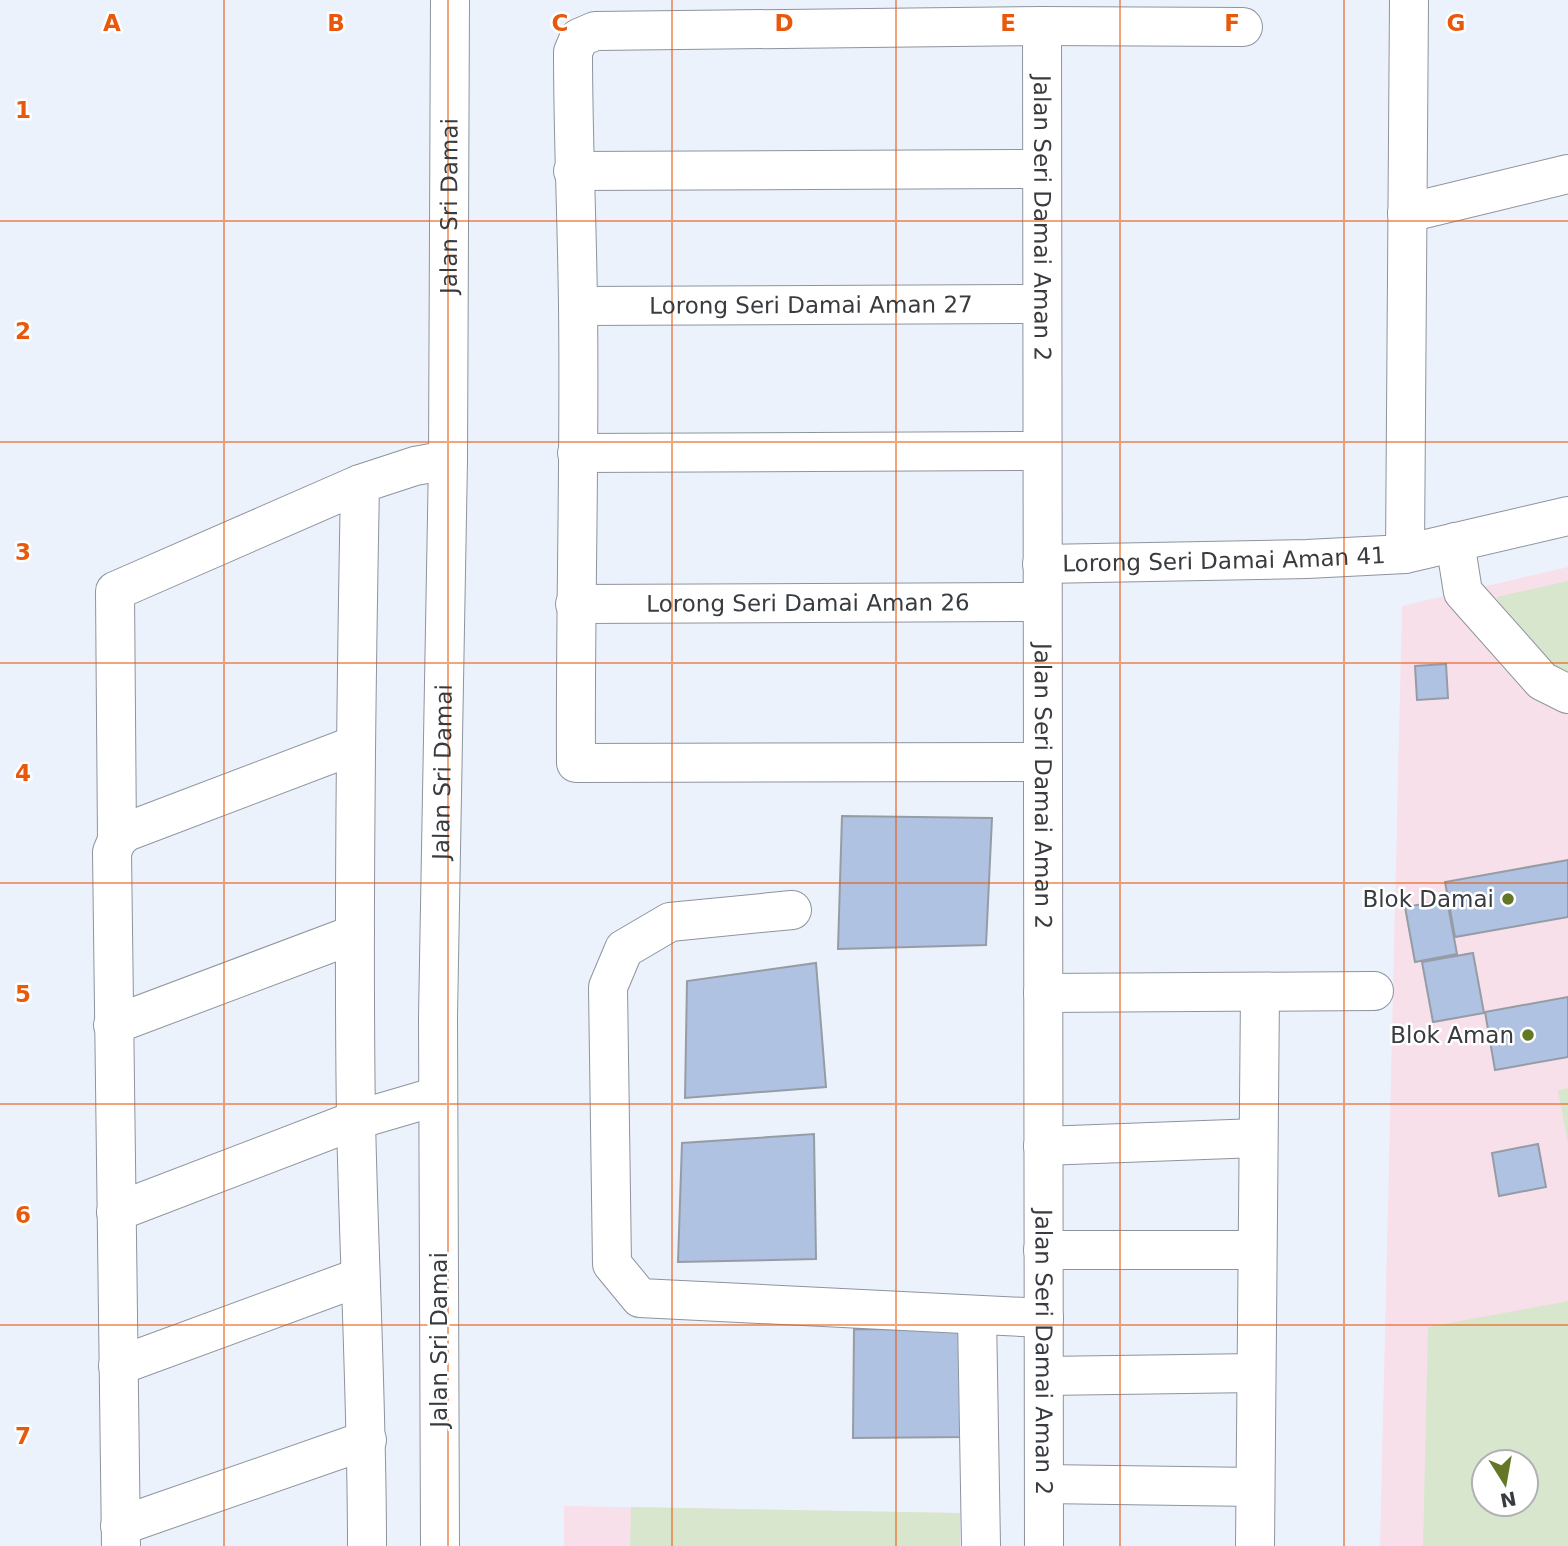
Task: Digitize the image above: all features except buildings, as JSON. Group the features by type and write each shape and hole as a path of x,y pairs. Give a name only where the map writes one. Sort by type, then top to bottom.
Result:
{"street":[{"name":"Jalan Sri Damai","path":"440,1546 438,1017 448,460 450,0"},
{"path":"1405,554 1409,0"},
{"path":"1043,762 576,763 578,306 573,171 573,52 579,38 595,31 1042,26 1243,27"},
{"name":"Jalan Seri Damai Aman 2","path":"1042,26 1044,1546"},
{"path":"573,171 1042,169"},
{"path":"1407,213 1568,174"},
{"name":"Lorong Seri Damai Aman 27","path":"578,306 1042,304"},
{"path":"576,453 1042,451"},
{"path":"367,1440 121,1536 113,1025 112,852 117,839 115,591 360,484 415,466 448,460"},
{"path":"360,484 355,745 356,1119 367,1440 367,1546"},
{"name":"Lorong Seri Damai Aman 41","path":"1042,564 1307,559 1405,554 1568,516"},
{"path":"1455,542 1464,592 1542,681 1568,694"},
{"name":"Lorong Seri Damai Aman 26","path":"575,604 1042,602"},
{"path":"117,839 126,832 355,745"},
{"path":"792,910 670,922 624,949 608,987 612,1264 640,1298 1044,1318"},
{"path":"113,1025 355,934"},
{"path":"1043,993 1374,991"},
{"path":"1255,1546 1260,992"},
{"path":"116,1212 356,1119 438,1096"},
{"path":"1043,1146 1258,1139"},
{"path":"1043,1250 1257,1250"},
{"path":"118,1366 360,1277"},
{"path":"977,1315 981,1546"},
{"path":"1044,1376 1256,1373"},
{"path":"1044,1484 1255,1487"}],"shaded area":[{"path":"1568,567 1568,1546 1380,1546 1402,606"},
{"path":"564,1506 960,1513 960,1546 564,1546"}],"green space":[{"path":"1568,581 1568,680 1547,671 1496,597"},
{"path":"1568,1088 1568,1144 1558,1090"},
{"path":"1568,1301 1568,1546 1423,1546 1428,1327"},
{"path":"631,1507 960,1513 960,1546 630,1546"}],"place":[{"name":"Blok Damai","path":"1508,899"},
{"name":"Blok Aman","path":"1528,1035"}]}
